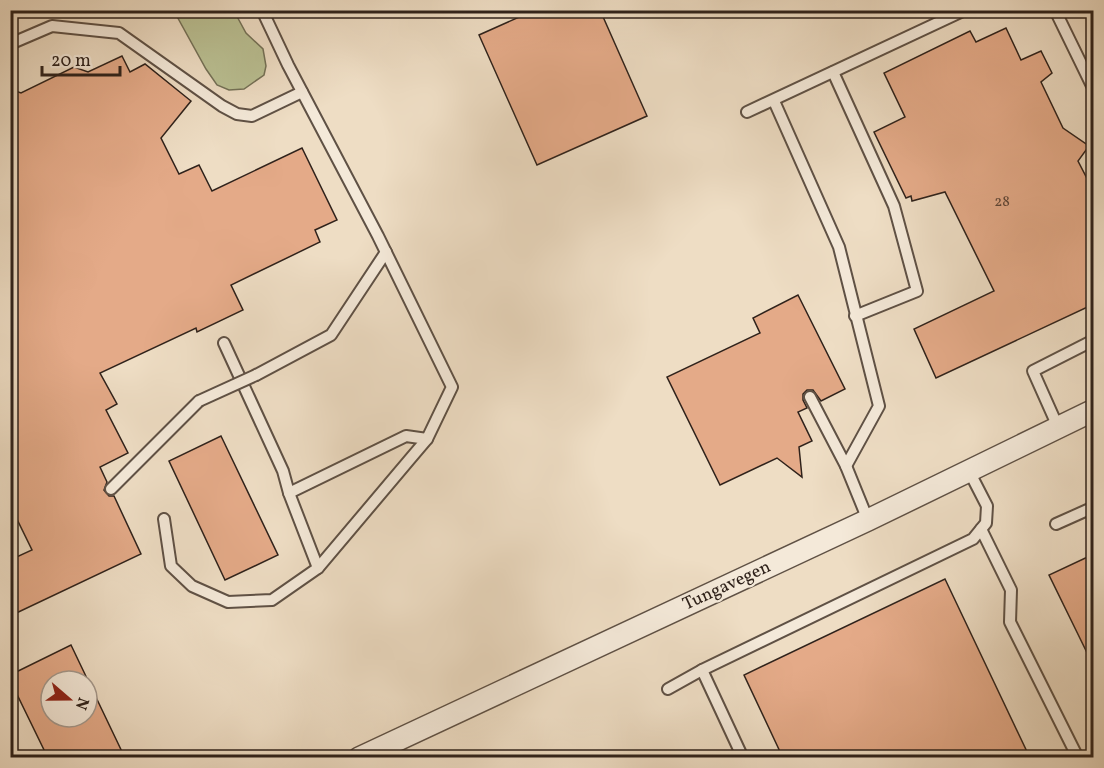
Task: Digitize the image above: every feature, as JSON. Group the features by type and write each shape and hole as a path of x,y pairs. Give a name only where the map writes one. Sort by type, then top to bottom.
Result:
{"street":[{"name":"Tungavegen","path":"359,758 868,520 1094,410"}],"lane":[{"path":"164,519 171,566 192,586 228,602 272,600 318,568 428,439 452,387 386,252 262,10"},
{"path":"747,112 966,10"},
{"path":"1055,10 1094,90"},
{"path":"10,44 52,26 119,33 222,106 237,114 252,116 302,92"},
{"path":"833,72 894,206 917,291 855,316"},
{"path":"774,101 839,247 879,406 846,466"},
{"path":"111,489 199,401 256,375 331,334 386,252"},
{"path":"1058,427 1033,372 1094,340"},
{"path":"224,344 284,471 289,493 318,568"},
{"path":"810,397 846,466 868,520"},
{"path":"289,493 406,436 428,439"},
{"path":"668,689 702,669 973,539 986,523 987,506 969,471"},
{"path":"1056,524 1094,507"},
{"path":"981,529 1011,590 1010,622 1078,758"},
{"path":"702,669 744,758"}],"green space":[{"path":"174,11 234,11 246,33 263,49 266,66 264,75 244,89 229,90 217,85"}],"building":[{"path":"535,10 600,10 647,116 537,165 479,35"},
{"path":"1006,28 1021,60 1041,51 1052,73 1041,82 1063,128 1089,146 1078,161 1094,192 1094,304 936,378 914,329 994,291 945,192 912,201 911,196 906,198 874,132 905,117 884,73 970,31 976,42"},
{"path":"122,56 130,72 145,64 191,101 161,138 179,174 199,165 212,191 302,148 337,220 315,230 320,242 231,285 243,310 197,332 196,328 100,373 117,404 106,410 128,453 100,467 107,482 104,490 109,496 114,496 141,554 10,616 10,560 32,550 10,505 10,89 21,93 74,67 88,72"},
{"path":"798,295 845,389 821,401 813,390 807,390 803,394 807,408 798,412 812,441 799,447 802,477 777,458 720,485 667,377 760,333 753,318"},
{"path":"221,436 278,555 225,580 169,461"},
{"path":"1094,554 1094,667 1049,575"},
{"path":"945,579 1030,758 783,758 744,675"},
{"path":"71,645 82,669 39,669 39,729 99,729 99,704 125,758 48,758 10,680 10,675"}]}
